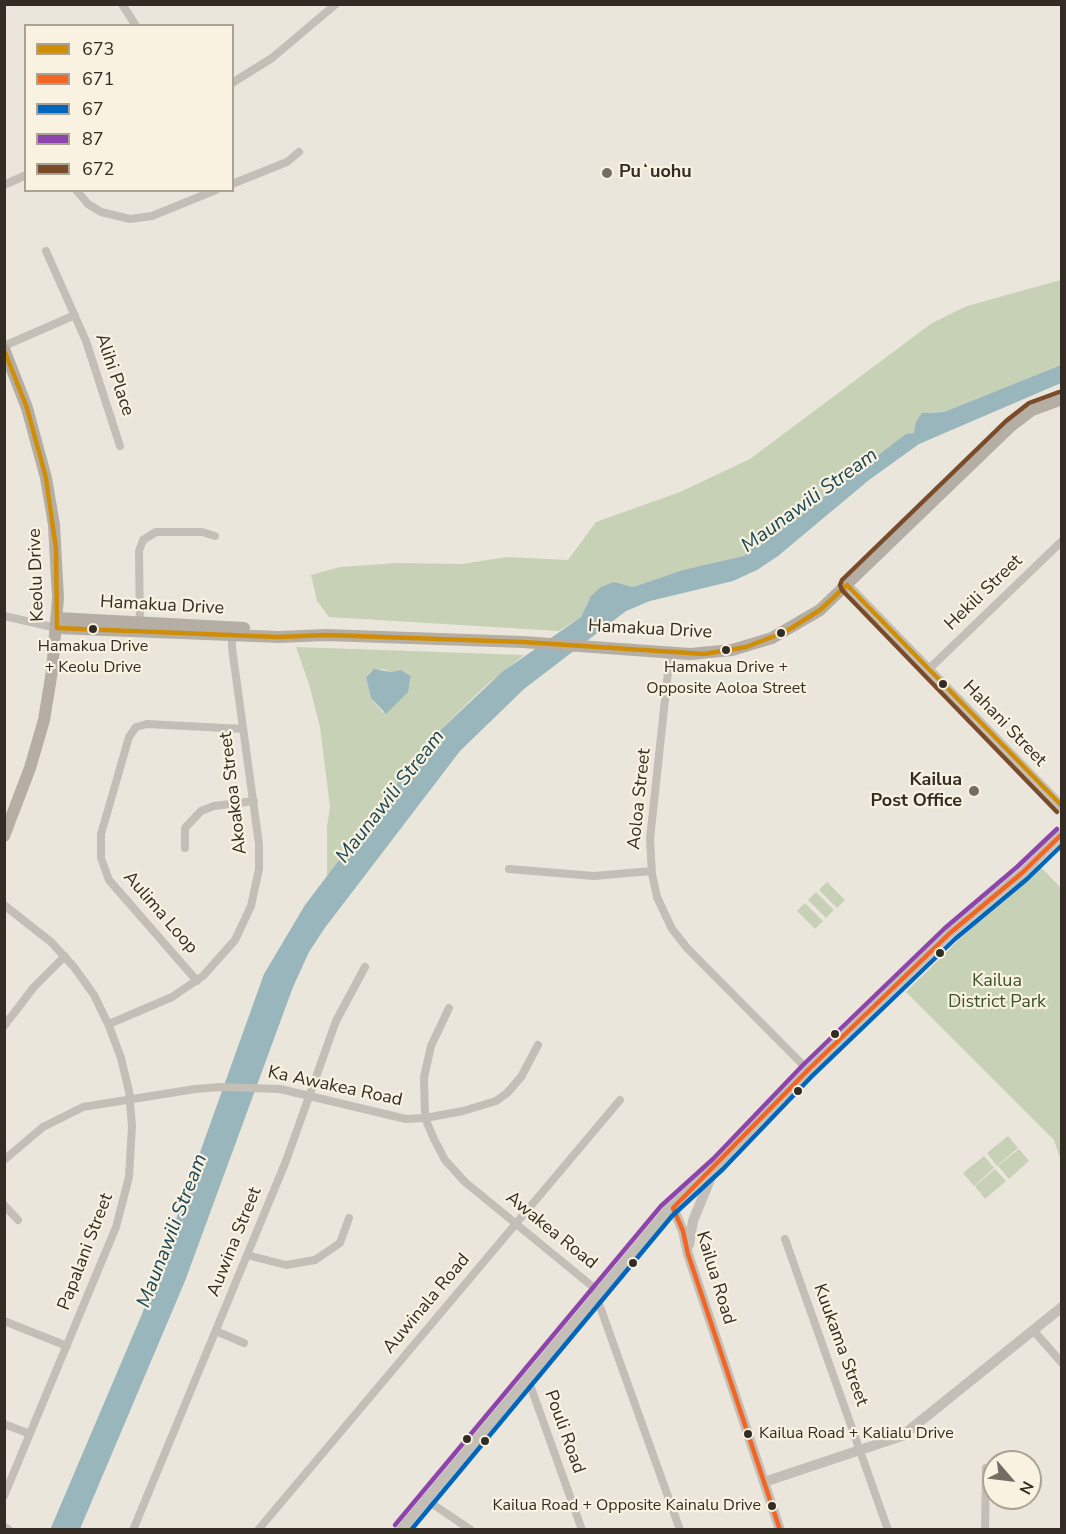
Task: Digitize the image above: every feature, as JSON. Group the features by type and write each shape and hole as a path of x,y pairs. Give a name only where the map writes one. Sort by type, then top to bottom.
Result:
{"main road":[{"name":"Keolu Drive","path":"4,347 27,408 46,478 56,549 57,623 50,688 38,745 4,836"},
{"name":"Hamakua Drive","path":"57,623 232,632 280,629 326,635 602,646 670,653 718,652 772,638 809,618 847,585 1011,426 1032,410 1062,399"}],"street":[{"path":"122,4 135,24"},
{"path":"234,82 272,58 336,4"},
{"path":"234,183 287,162 299,152"},
{"path":"4,185 24,176"},
{"path":"78,192 88,204 101,212 130,219 152,216 211,192"},
{"name":"Alihi Place","path":"46,251 102,382 120,446"},
{"path":"4,347 75,315"},
{"path":"140,627 139,551 143,540 156,532 202,532 216,536"},
{"name":"Hekili Street","path":"929,669 1062,541"},
{"name":"Hahani Street","path":"847,585 1062,807"},
{"name":"Hamakua Drive","path":"4,616 32,622 57,623"},
{"name":"Akoakoa Street","path":"109,1024 172,996 197,981 228,950 251,906 260,857 232,632"},
{"name":"Aoloa Street","path":"670,653 650,839 651,871 662,908 679,939 808,1070"},
{"name":"Aulima Loop","path":"197,981 109,880 101,858 101,834 129,737 136,727 147,724 243,729"},
{"path":"185,848 184,828 201,811 214,806 254,801"},
{"path":"401,1530 597,1294 673,1208 808,1070 950,933 1023,873 1062,834"},
{"path":"509,869 594,876 651,871"},
{"name":"Papalani Street","path":"4,905 39,930 65,956 89,988 109,1024 121,1058 129,1099 131,1160 121,1210 4,1497"},
{"path":"4,1026 34,987 65,956"},
{"name":"Auwina Street","path":"133,1530 247,1255 310,1095 336,1021 365,967"},
{"name":"Awakea Road","path":"449,1008 427,1059 423,1095 425,1119 451,1168 515,1224 594,1287 680,1530"},
{"name":"Ka Awakea Road","path":"4,1160 59,1117 83,1107 221,1087 269,1088 310,1095 393,1117 425,1119 496,1101 515,1086 538,1045"},
{"name":"Auwinala Road","path":"258,1530 620,1100"},
{"path":"688,1254 693,1221 703,1190 718,1164"},
{"path":"4,1205 18,1221"},
{"name":"Kailua Road","path":"673,1208 683,1231 688,1254 780,1530"},
{"path":"247,1255 266,1262 286,1265 315,1260 340,1243 349,1218"},
{"name":"Kuukama Street","path":"785,1239 888,1530"},
{"path":"764,1482 911,1431 1062,1307"},
{"path":"4,1321 67,1346"},
{"path":"1033,1330 1062,1363"},
{"path":"216,1331 244,1343"},
{"name":"Pouli Road","path":"528,1379 582,1530"},
{"path":"4,1424 30,1434"},
{"path":"425,1499 471,1530"},
{"path":"985,1510 985,1530"}],"green space":[{"path":"1061,280 1061,365 944,412 929,412 914,433 785,526 759,539 752,551 740,558 683,570 633,587 614,582 589,600 581,617 559,631 329,617 317,601 311,575 340,567 397,563 462,564 507,557 568,560 596,522 680,492 750,459 932,323 967,306"},
{"path":"296,647 524,655 484,687 432,738 327,879 327,827 330,807 320,727 309,684","holes":["382,669 391,672 401,670 411,676 410,685 399,700 383,713 371,698 366,676 371,671"]},
{"name":"Kailua District Park","path":"1037,863 1061,888 1061,1161 1054,1140 906,992"},
{"path":"827,882 845,900 837,908 819,890"},
{"path":"816,892 834,910 826,918 808,900"},
{"path":"805,903 823,921 815,929 797,911"},
{"path":"1008,1136 1018,1148 997,1166 987,1153"},
{"path":"1019,1149 1029,1161 1009,1179 998,1166"},
{"path":"984,1156 994,1168 974,1186 963,1173"},
{"path":"995,1169 1006,1181 985,1199 975,1186"}],"water":[{"name":"Maunawili Stream","path":"1061,365 1061,383 919,444 869,480 778,556 757,570 733,581 650,601 626,611 524,689 460,751 324,929 309,952 293,987 185,1281 80,1529 50,1530 142,1314 264,974 305,905 432,738 502,672 581,617 591,596 601,587 614,582 633,587 683,570 744,556 759,539 803,513 906,434 914,433 916,422 922,413 944,412"},
{"path":"374,669 391,672 401,670 411,676 408,692 386,714 371,698 366,677"}],"transit line":[{"name":"673","path":"4,350 27,408 46,478 56,549 57,628 279,637 326,635 523,642 704,654 746,647 785,632 820,610 847,585 1062,806"},
{"name":"672","path":"1057,812 842,590 840,585 842,580 1006,421 1029,403 1059,392"},
{"name":"87","path":"395,1525 661,1206 713,1159 803,1065 945,928 1017,867 1057,829"},
{"name":"671","path":"780,1530 688,1254 683,1231 673,1208 808,1070 950,933 1022,873 1062,834"},
{"name":"67","path":"411,1530 672,1216 723,1169 813,1075 955,939 1027,879 1062,845"}],"place":[{"name":"Puʻuohu","path":"607,173"},
{"name":"Hamakua Drive + Keolu Drive","path":"93,629"},
{"name":"Hamakua Drive + Opposite Aoloa Street","path":"726,650"},
{"name":"Kailua Post Office","path":"974,791"},
{"name":"Kailua Road + Kalialu Drive","path":"748,1434"},
{"name":"Kailua Road + Opposite Kainalu Drive","path":"772,1506"}]}
